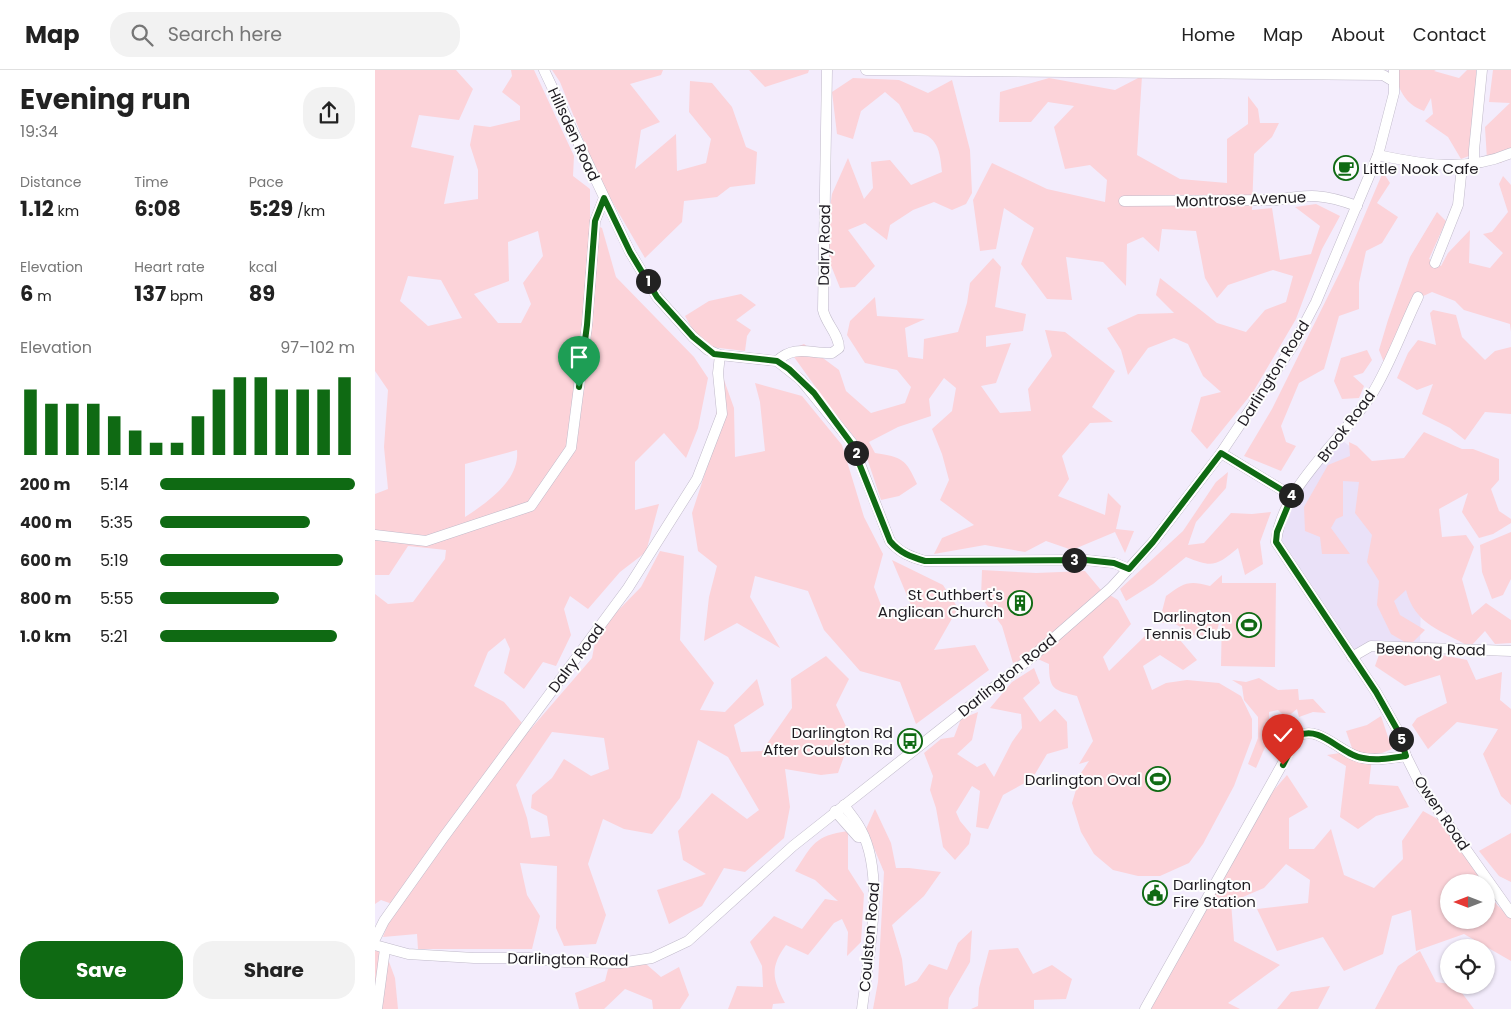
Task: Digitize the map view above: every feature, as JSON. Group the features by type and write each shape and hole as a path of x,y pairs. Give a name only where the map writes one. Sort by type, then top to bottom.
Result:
{"street":[{"name":"Hillsden Road","path":"544,70 630,252 657,297 693,337 708,350 720,355 777,361"},
{"name":"Dalry Road","path":"777,361 784,354 795,350 832,353 839,348 837,339 825,320 823,310 827,70"},
{"path":"866,70 1238,72 1383,75 1393,82"},
{"name":"Darlington Road","path":"375,945 407,954 474,958 529,958 565,962 620,962 652,958 688,940 793,846 839,808 1032,657 1111,588 1153,542 1221,453 1295,344 1316,302 1378,155 1394,93 1394,70"},
{"path":"1475,163 1474,150 1482,70"},
{"path":"1378,155 1417,163 1462,166 1499,158 1511,153"},
{"path":"1435,263 1458,206 1462,166"},
{"name":"Montrose Avenue","path":"1124,201 1276,200 1299,196 1331,197 1357,206"},
{"path":"375,535 427,541 531,506 571,448 587,325 595,221 604,198"},
{"name":"Brook Road","path":"1292,496 1372,393 1418,298"},
{"name":"Dalry Road","path":"375,939 384,921 443,838 628,588 697,479 721,414 718,373 720,355"},
{"path":"777,361 801,380 851,443 890,541 903,553 925,561 1086,560 1114,563 1129,569"},
{"path":"1221,453 1292,496"},
{"name":"Owen Road","path":"1292,496 1277,532 1276,542 1376,692 1398,731 1406,756 1421,786 1511,913"},
{"name":"Beenong Road","path":"1352,657 1371,646 1511,652"},
{"path":"1145,1009 1298,736 1310,733 1319,735 1361,758 1406,756"},
{"name":"Coulston Road","path":"839,808 862,831 871,856 875,878 870,944 862,1009"},
{"path":"377,1009 385,949"}],"shaded area":[{"path":"375,70 456,70 473,89 459,120 419,115 411,147 454,156 444,204 478,199 478,170 470,145 474,125 490,127 520,120 520,106 502,92 512,76 511,70 534,70 574,156 573,176 590,189 590,222 602,228 616,277 694,357 708,378 698,428 686,458 664,433 635,462 635,510 659,504 646,552 620,572 588,609 570,596 564,609 571,635 556,666 543,662 524,689 504,673 510,649 505,638 488,652 474,686 504,702 529,731 592,658 597,632 641,587 660,551 684,556 680,640 714,683 700,710 725,712 757,679 764,705 734,725 741,752 762,751 792,708 791,679 826,656 849,679 836,705 851,737 838,773 821,775 785,769 790,807 784,838 745,872 724,868 702,906 669,924 657,890 706,874 683,860 678,831 712,793 747,819 759,810 728,757 698,740 680,798 652,834 624,829 603,819 588,864 606,915 596,944 564,946 556,928 557,866 520,863 527,895 540,916 532,949 418,949 417,934 383,937 395,905 381,900 375,904 375,594 388,604 413,602 445,559 446,550 408,546 389,575 375,575 375,494 388,489 384,447 388,390 375,371","holes":["538,231 543,256 523,283 531,304 521,323 498,323 474,294 509,281 508,242","408,276 441,280 462,318 428,326 400,301","517,450 517,461 508,480 492,497 465,517 465,464","552,732 604,738 609,769 591,776 564,759 552,778 532,795 531,808 547,816 550,836 531,838 527,818 516,785"]},
{"path":"552,70 663,70 661,75 630,84 660,122 641,130 635,169 676,134 677,171 706,163 711,139 689,112 690,81 712,83 732,107 746,147 757,152 755,184 730,187 717,197 684,201 682,222 645,258 599,179 560,82"},
{"path":"749,70 809,70 808,73 765,87"},
{"path":"1393,70 1436,70 1434,71 1459,78 1467,70 1476,70 1479,101 1469,156 1461,159 1448,137 1425,121 1433,114 1431,98 1424,111 1417,108 1403,95"},
{"path":"1493,70 1511,70 1511,150 1501,163 1487,160 1485,127 1510,103 1489,102"},
{"path":"1142,76 1137,155 1180,179 1227,183 1227,139 1248,124 1248,96 1258,109 1260,123 1279,123 1272,137 1254,154 1252,210 1272,208 1280,260 1311,254 1320,226 1295,207 1316,204 1340,216 1322,249 1296,319 1253,392 1207,449 1191,431 1201,397 1221,392 1203,376 1188,344 1174,338 1148,348 1128,375 1121,350 1107,328 1138,314 1174,313 1156,295 1160,278 1217,323 1246,332 1265,310 1286,302 1293,276 1273,270 1228,285 1217,298 1205,278 1196,231 1162,229 1159,252 1143,237 1127,244 1126,286 1103,262 1066,257 1072,300 1047,299 1021,264 1034,228 1004,208 996,249 980,251 973,200 992,163 1047,189 1105,202 1107,180 1090,165 1065,169 1054,127 1074,106 1048,102 1031,122 999,122 1000,92 1049,78 1115,90"},
{"path":"853,78 899,80 928,93 952,80 970,150 972,193 966,204 952,210 934,202 913,210 890,225 887,240 865,223 848,230 875,266 855,287 840,288 824,248 832,194 848,158 864,199 873,188 871,162 890,160 911,185 942,172 939,151 933,140 922,133 914,132 899,104 885,92 861,111 853,139 837,134 832,92"},
{"path":"1383,172 1390,183 1377,203 1398,217 1382,243 1366,251 1359,283 1359,309 1339,316 1324,369 1299,383 1281,426 1286,442 1296,446 1281,471 1244,456 1272,409 1343,266"},
{"path":"1503,176 1511,185 1511,332 1510,324 1464,310 1455,301 1432,292 1417,299 1385,365 1379,350 1388,320 1410,257 1437,212 1446,221 1429,259 1441,266 1448,253 1470,230 1469,263 1490,268 1503,253 1483,234 1492,232 1508,212 1499,184"},
{"path":"993,258 1001,267 995,307 1026,314 1023,331 986,336 986,347 1011,343 996,383 981,386 1000,413 1031,411 1028,389 1052,356 1045,330 1065,332 1115,371 1092,407 1113,422 1090,423 1062,456 1069,479 1058,496 1105,515 1108,493 1121,506 1116,529 1134,531 1125,553 1115,532 1072,550 1046,541 1025,552 985,545 934,554 942,538 974,525 940,500 949,480 942,454 932,429 952,411 956,388 944,378 929,399 931,416 898,427 869,442 875,453 897,458 906,464 917,484 899,496 881,500 864,449 832,410 789,350 804,344 839,370 846,391 871,413 905,403 911,387 897,370 865,363 847,335 850,321 875,297 877,316 925,319 905,328 908,357 923,359 924,339 958,332 967,303 970,283"},
{"path":"741,294 756,305 736,320 751,330 747,336 745,351 702,346 685,316 709,301"},
{"path":"1433,310 1456,315 1462,337 1485,360 1495,351 1511,347 1511,414 1485,412 1465,440 1450,428 1422,414 1433,384 1417,390 1397,378 1408,353 1418,340 1436,345 1430,313"},
{"path":"1367,350 1372,360 1363,373 1353,376 1364,386 1359,398 1342,399 1334,381 1341,358"},
{"path":"724,380 734,408 735,457 765,451 760,402 755,383 802,396 842,445 864,517 883,554 874,587 884,613 911,605 892,560 943,585 958,608 934,650 975,645 989,670 916,724 900,682 860,671 824,630 808,591 755,576 750,597 780,648 737,623 704,641 709,597 717,566 698,551 692,513 709,461 714,423"},
{"path":"1424,432 1462,449 1473,449 1499,459 1499,480 1491,489 1499,511 1511,519 1511,523 1493,534 1479,538 1462,512 1468,493 1439,509 1442,537 1466,535 1474,547 1462,579 1472,615 1486,603 1511,620 1511,643 1495,644 1485,631 1470,647 1439,631 1423,619 1410,602 1406,590 1394,601 1400,615 1425,630 1410,645 1391,634 1377,605 1379,581 1367,562 1372,535 1355,513 1359,482 1343,481 1343,516 1336,519 1331,528 1350,554 1322,554 1320,537 1305,531 1304,507 1328,465 1350,456 1349,442 1357,446 1372,461 1404,458"},
{"path":"1339,438 1423,503 1420,644 1373,642 1354,654 1275,540 1291,502"},
{"path":"1228,472 1226,488 1196,522 1188,545 1204,543 1231,513 1252,514 1271,512 1260,542 1263,564 1245,575 1238,548 1219,562 1209,564 1186,557 1153,584 1126,601 1120,589 1183,531 1216,482"},
{"path":"1511,532 1511,579 1503,595 1492,599 1482,572 1480,545"},
{"path":"982,570 1036,573 1085,571 1100,589 1118,600 1131,624 1103,657 1109,671 1146,635 1174,633 1197,660 1183,670 1160,655 1143,666 1152,690 1166,683 1187,680 1219,683 1241,696 1252,719 1252,738 1234,786 1203,844 1189,863 1160,876 1138,876 1113,870 1094,854 1081,832 1072,803 1081,773 1089,761 1079,764 1093,741 1077,696 1054,688 1050,679 1049,664 1031,656 1013,663 1002,626 981,597"},
{"name":"Darlington Tennis Club","path":"1222,575 1222,583 1276,583 1275,667 1221,666 1222,611 1217,631 1199,638 1172,622 1159,623 1166,596 1177,588 1191,583 1210,586"},
{"path":"1381,649 1432,653 1467,660 1476,680 1502,672 1500,700 1511,709 1511,805 1501,796 1483,754 1498,729 1457,722 1428,749 1412,725 1417,718 1447,703 1440,675 1405,686 1375,666"},
{"path":"1034,668 1040,683 1023,698 1040,722 1055,709 1067,722 1068,748 1047,754 1032,779 1003,795 988,829 976,827 980,791 972,786 956,812 960,821 971,834 969,844 955,860 943,847 936,808 930,790 933,776 924,753 941,739 954,737 961,719 978,712 972,740 957,754 977,767 985,763 994,777 1012,742 1022,728 1021,714 990,708 1012,682"},
{"path":"1259,678 1278,690 1298,689 1299,700 1313,699 1326,713 1313,712 1299,717 1297,709 1286,718 1278,710 1269,712 1269,738 1256,768 1248,764 1258,738 1258,717 1244,700 1242,686 1232,680 1246,682"},
{"path":"1381,716 1392,749 1372,757 1369,784 1398,786 1409,807 1376,816 1358,829 1340,817 1346,766 1327,755 1353,751 1346,731 1367,725"},
{"path":"1287,775 1308,807 1289,818 1289,849 1314,849 1331,829 1344,875 1374,888 1403,859 1402,841 1423,811 1443,822 1477,874 1440,874 1440,929 1495,929 1495,902 1511,918 1511,961 1495,952 1495,939 1473,939 1464,934 1450,939 1440,939 1440,942 1416,951 1411,910 1392,916 1383,954 1344,971 1323,937 1277,951 1257,909 1308,903 1310,880 1286,864 1264,888 1231,902 1234,941 1280,965 1228,1003 1240,1009 1143,1009 1254,813"},
{"path":"875,809 891,843 896,868 941,872 924,896 892,925 902,959 905,986 917,981 929,964 947,970 958,943 972,930 970,962 949,998 948,1009 873,1009 878,982 884,872 866,829"},
{"path":"848,831 848,869 864,894 861,942 847,956 848,932 842,919 834,923 808,955 786,945 775,967 776,981 785,1003 773,1004 772,1009 728,1009 737,986 763,987 762,966 750,942 774,916 802,929 825,899 838,901 815,880 795,871 815,843 828,836"},
{"path":"1511,833 1511,882 1499,876 1479,851"},
{"path":"375,948 385,951 395,978 398,1009 375,1009"},
{"path":"1018,948 1033,974 1052,965 1072,979 1066,999 1034,1000 1034,1009 971,1009 978,1006 979,988 989,950"},
{"path":"1420,951 1436,982 1440,983 1440,994 1463,994 1474,1009 1375,1009 1398,966"},
{"path":"646,964 661,977 679,967 689,995 680,1009 653,1009 652,1000 625,989 604,1009 579,1009 575,993 605,981 608,969"},
{"path":"1330,986 1318,1009 1277,1009 1291,992"}],"place":[{"name":"Little Nook Cafe","path":"1346,168"},
{"name":"St Cuthbert's Anglican Church","path":"1020,603"},
{"name":"Darlington Tennis Club","path":"1249,625"},
{"name":"Darlington Rd After Coulston Rd","path":"910,741"},
{"name":"Darlington Oval","path":"1158,779"},
{"name":"Darlington Fire Station","path":"1155,893"}],"route":[{"path":"579,387 587,325 595,221 604,198 630,252 657,297 693,337 714,354 777,361 789,369 814,393 851,443 890,541 896,548 912,558 925,561 1086,560 1114,563 1129,569 1153,542 1221,453 1257,473 1292,496 1277,532 1276,542 1279,549 1376,692 1398,731 1406,756 1383,759 1361,758 1319,735 1310,733 1298,736 1283,765"}]}
